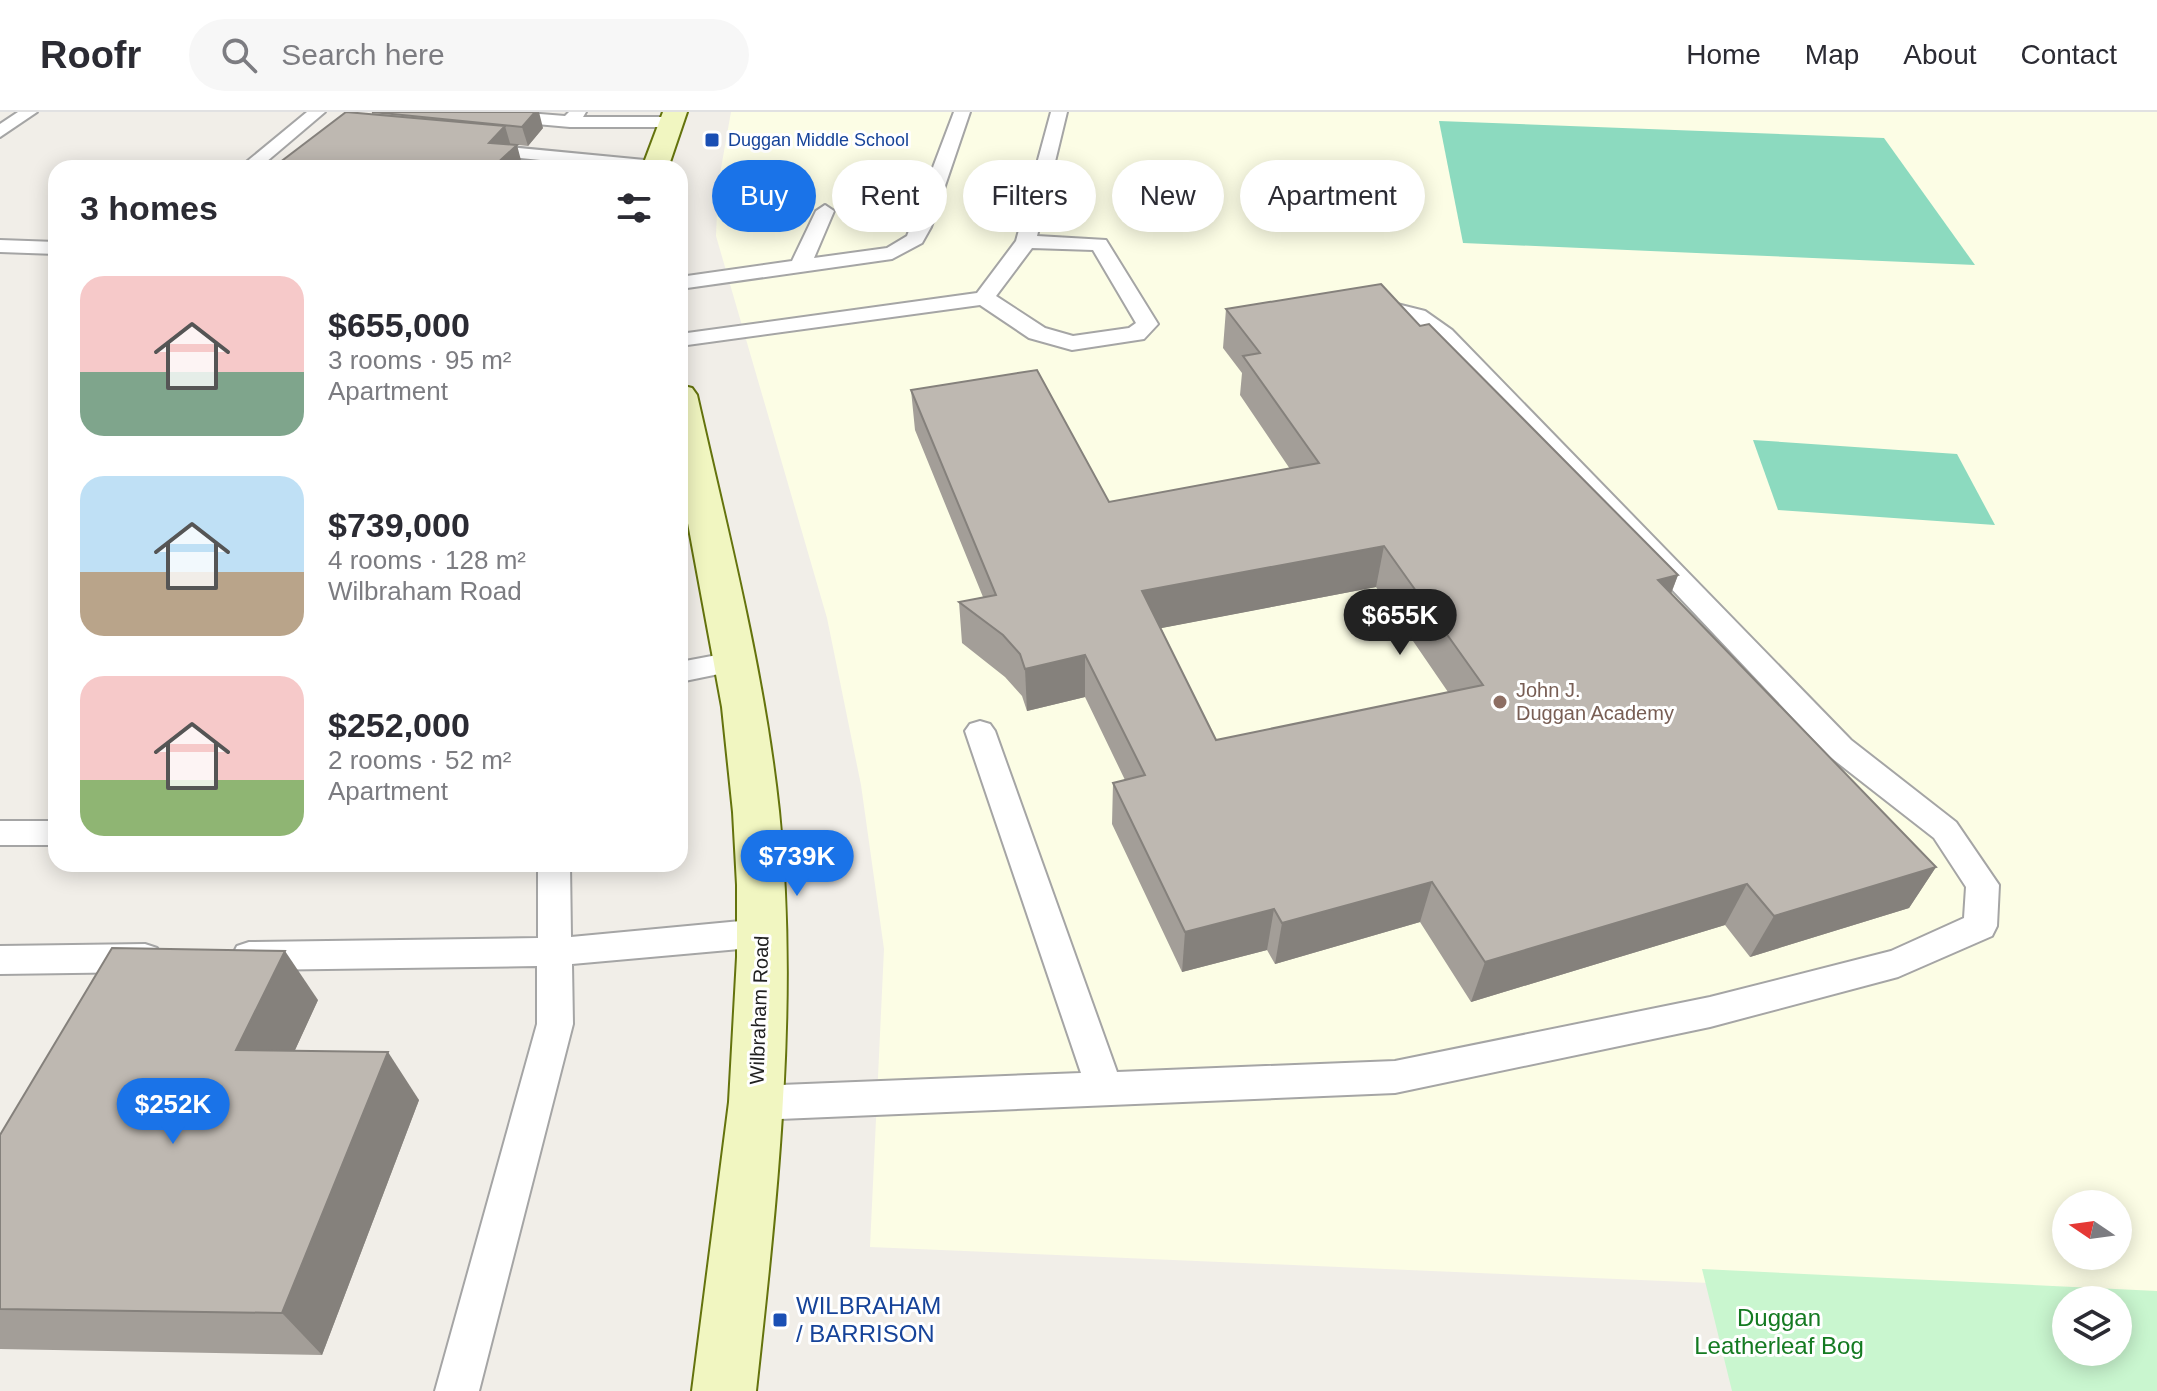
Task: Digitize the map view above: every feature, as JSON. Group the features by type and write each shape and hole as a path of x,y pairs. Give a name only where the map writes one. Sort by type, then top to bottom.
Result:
{"main road":[{"path":"657,160 672,117"},
{"name":"Wilbraham Road","path":"688,471 733,662 756,811 762,933 749,1182 724,1391"}],"lane":[{"path":"0,132 29,112"},
{"path":"258,160 317,112"},
{"path":"457,112 672,117"},
{"path":"688,282 892,253 915,239 962,112"},
{"path":"984,298 1026,242 1059,112"},
{"path":"459,147 586,160"},
{"path":"800,266 825,211"},
{"path":"688,339 984,298 1037,333 1072,343 1136,334 1147,324 1099,244 1026,242"},
{"path":"0,246 48,248"},
{"path":"755,1103 1395,1077 1710,1012 1898,963 1980,926 1983,885 1945,830 1840,748 1533,425 1427,320 1406,309 1384,306 1341,313"},
{"path":"688,670 733,662"},
{"path":"980,731 1104,1087"},
{"path":"0,833 48,833"},
{"path":"457,1391 555,1024 554,872"},
{"path":"222,957 556,952 762,933"},
{"path":"0,960 175,957"}],"shaded area":[{"name":"John J. Duggan Academy","path":"731,112 2157,112 2157,1302 2132,1301 2132,1286 2052,1286 2052,1298 870,1247 884,949 861,785 827,618 716,232 816,232 816,160 722,160"}],"green space":[{"path":"1439,121 1884,138 1975,265 1463,243"},
{"path":"1753,440 1957,454 1995,525 1778,510"},
{"name":"Duggan Leatherleaf Bog","path":"1702,1269 2054,1286 2052,1366 2132,1366 2132,1290 2157,1291 2157,1391 1732,1391"}],"building":[{"path":"346,112 505,126 489,143 517,145 501,160 283,160"},
{"path":"372,112 535,112 522,127"},
{"path":"1381,284 1420,326 1429,324 1678,575 1658,580 1936,867 1774,916 1747,884 1485,962 1432,882 1282,923 1274,909 1185,932 1113,783 1145,775 1085,655 1025,669 1020,654 1003,635 959,602 996,595 911,390 1037,370 1109,502 1319,463 1243,356 1260,353 1226,309","holes":["1384,546 1483,685 1216,740 1142,591"]},
{"path":"112,948 285,951 236,1050 388,1052 282,1313 0,1309 0,1135"}],"place":[{"name":"Duggan Middle School","path":"712,140"},
{"name":"John J. Duggan Academy","path":"1500,702"},
{"name":"WILBRAHAM / BARRISON","path":"780,1320"}]}
